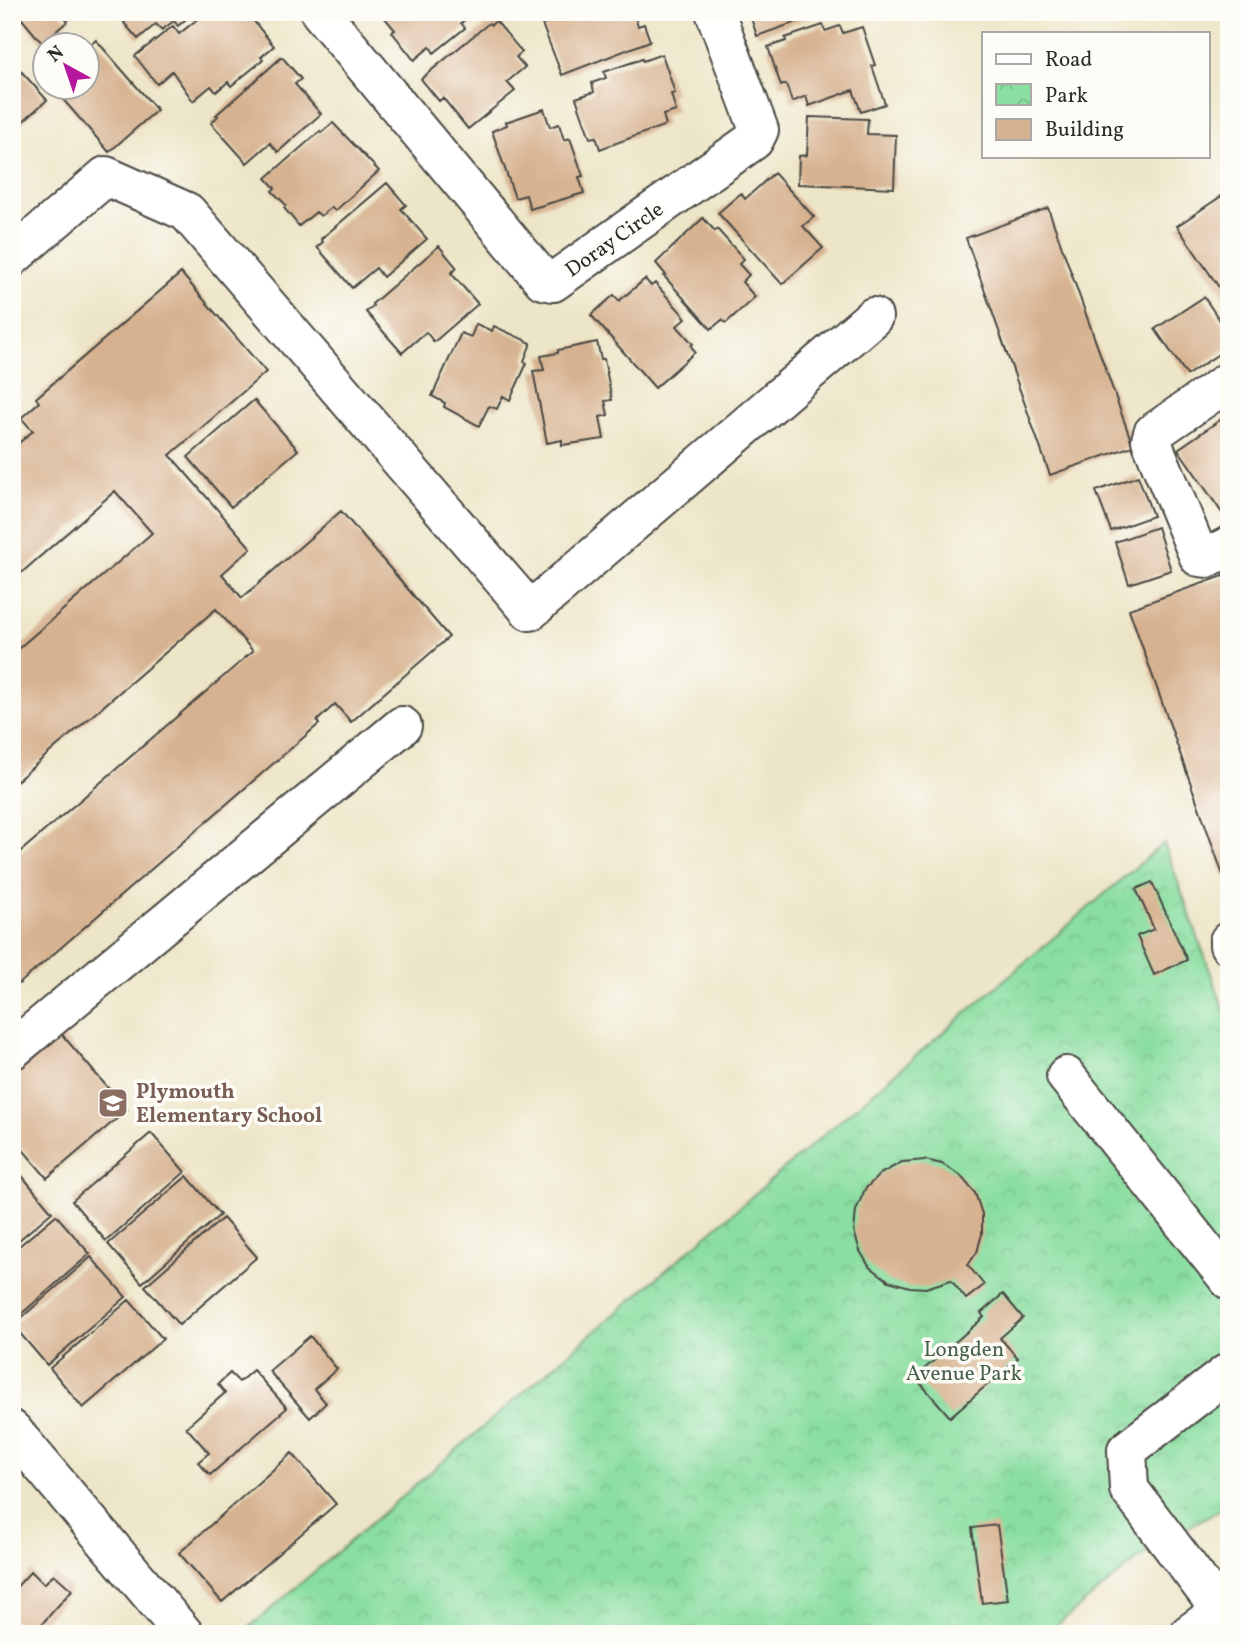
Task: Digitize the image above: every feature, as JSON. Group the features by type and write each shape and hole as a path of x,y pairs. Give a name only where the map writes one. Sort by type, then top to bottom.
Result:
{"street":[{"name":"Doray Circle","path":"320,12 543,280 553,282 754,140 759,130 715,12"},
{"path":"12,257 106,176 187,212 530,611 873,317"},
{"path":"1229,381 1153,433 1151,440 1199,557 1207,558 1229,546"},
{"path":"12,1050 402,726"},
{"path":"1066,1076 1229,1280"},
{"path":"1188,1634 1225,1608 1129,1489 1127,1450 1229,1372"},
{"path":"12,1430 184,1634"}],"green space":[{"name":"Longden Avenue Park","path":"1164,843 1229,1024 1229,1504 1152,1548 1046,1634 245,1634 244,1632"}],"building":[{"path":"16,12 60,12 68,21 55,32 33,32"},
{"path":"120,12 194,12 178,26 174,21 162,30 156,24 138,39 124,23 127,20"},
{"path":"206,12 240,12 244,17 248,14 274,46 261,57 263,60 231,86 228,82 216,92 211,86 193,101 172,71 157,84 135,56 173,26 179,34"},
{"path":"380,12 474,12 461,23 465,28 434,53 430,47 414,60"},
{"path":"569,12 633,12 638,26 644,24 650,41 562,75 542,24"},
{"path":"749,12 822,12 822,13 757,36"},
{"path":"496,21 522,52 516,57 525,67 507,82 515,91 468,129 443,98 439,101 421,79 489,23 491,25"},
{"path":"823,25 825,31 840,26 843,33 862,27 885,104 861,112 853,90 809,106 806,96 792,102 786,84 781,86 768,47"},
{"path":"102,47 157,110 109,152 65,102 102,102"},
{"path":"662,54 675,93 671,94 676,111 663,115 666,125 600,149 596,137 590,138 576,98 594,92 592,83 606,78 604,72"},
{"path":"282,57 301,79 295,84 321,114 278,152 270,143 247,163 211,123 218,116 216,115"},
{"path":"12,61 32,83 32,102 45,102 12,131"},
{"path":"544,109 550,127 559,124 564,140 570,138 583,176 579,177 584,193 530,209 526,195 515,198 492,131 507,125 506,122"},
{"path":"809,117 868,119 867,134 896,135 894,188 798,184 799,156 807,155"},
{"path":"333,123 379,171 335,211 332,207 321,216 316,212 299,226 284,208 286,205 272,191 275,188 266,178"},
{"path":"774,173 814,217 803,226 823,248 782,284 718,213 741,193 745,199"},
{"path":"387,183 406,205 401,209 427,239 383,277 376,268 352,288 317,247 323,242 321,239"},
{"path":"1229,191 1229,298 1227,299 1177,226"},
{"path":"1048,208 1133,446 1050,475 966,238"},
{"path":"703,218 715,231 717,229 744,259 739,264 749,275 742,282 755,297 726,323 722,320 711,329 664,276 666,275 656,263"},
{"path":"439,246 457,268 451,273 478,304 434,342 426,332 402,353 366,312"},
{"path":"181,273 266,372 170,455 251,548 222,574 242,598 341,511 449,637 351,722 335,704 317,721 319,724 19,984 16,981 12,985 12,859 253,651 216,609 12,785 12,654 152,533 115,491 12,581 12,449 33,431 21,418 39,402 36,398"},
{"path":"645,279 651,286 655,283 686,318 677,326 693,344 691,346 695,352 655,388 591,315 614,295 619,301"},
{"path":"1204,297 1229,334 1229,347 1187,375 1155,329"},
{"path":"476,324 492,331 494,326 531,343 524,361 527,363 510,400 503,396 497,409 489,406 479,426 444,407 445,403 432,396 461,333 471,337"},
{"path":"597,342 601,359 604,359 612,400 605,401 608,415 600,417 604,439 562,445 562,440 547,443 533,371 544,370 541,356"},
{"path":"254,400 298,450 231,507 188,457"},
{"path":"1229,414 1229,523 1178,449"},
{"path":"1138,476 1153,516 1111,531 1096,491"},
{"path":"1157,527 1171,570 1129,584 1115,542"},
{"path":"1229,574 1229,873 1223,875 1129,609"},
{"path":"1152,882 1187,960 1154,975 1137,936 1154,929 1136,889"},
{"path":"58,1030 127,1110 47,1178 12,1137 12,1070"},
{"path":"151,1133 185,1172 106,1241 72,1201"},
{"path":"925,1160 942,1164 960,1175 975,1193 982,1214 982,1234 977,1252 968,1265 984,1285 966,1299 951,1280 926,1288 889,1281 869,1266 860,1251 854,1231 856,1210 865,1189 880,1174 902,1162"},
{"path":"18,1171 52,1212 12,1246 12,1177"},
{"path":"187,1176 220,1215 142,1283 108,1244"},
{"path":"56,1215 90,1254 12,1322 12,1252"},
{"path":"223,1218 257,1257 179,1325 145,1286"},
{"path":"91,1257 126,1297 47,1365 13,1325"},
{"path":"1003,1294 1023,1318 1000,1338 1018,1358 950,1417 915,1377 984,1317 981,1313"},
{"path":"129,1300 163,1339 83,1408 50,1368"},
{"path":"310,1336 337,1369 314,1389 326,1403 310,1418 269,1371"},
{"path":"253,1370 287,1408 210,1475 198,1462 209,1453 186,1427 225,1393 218,1384 230,1373 239,1382"},
{"path":"292,1453 336,1504 222,1602 179,1553"},
{"path":"997,1525 1008,1600 982,1603 972,1528"},
{"path":"31,1571 44,1584 54,1574 72,1590 33,1634 12,1618 12,1592"}],"place":[{"name":"Plymouth Elementary School","path":"113,1103"}]}
